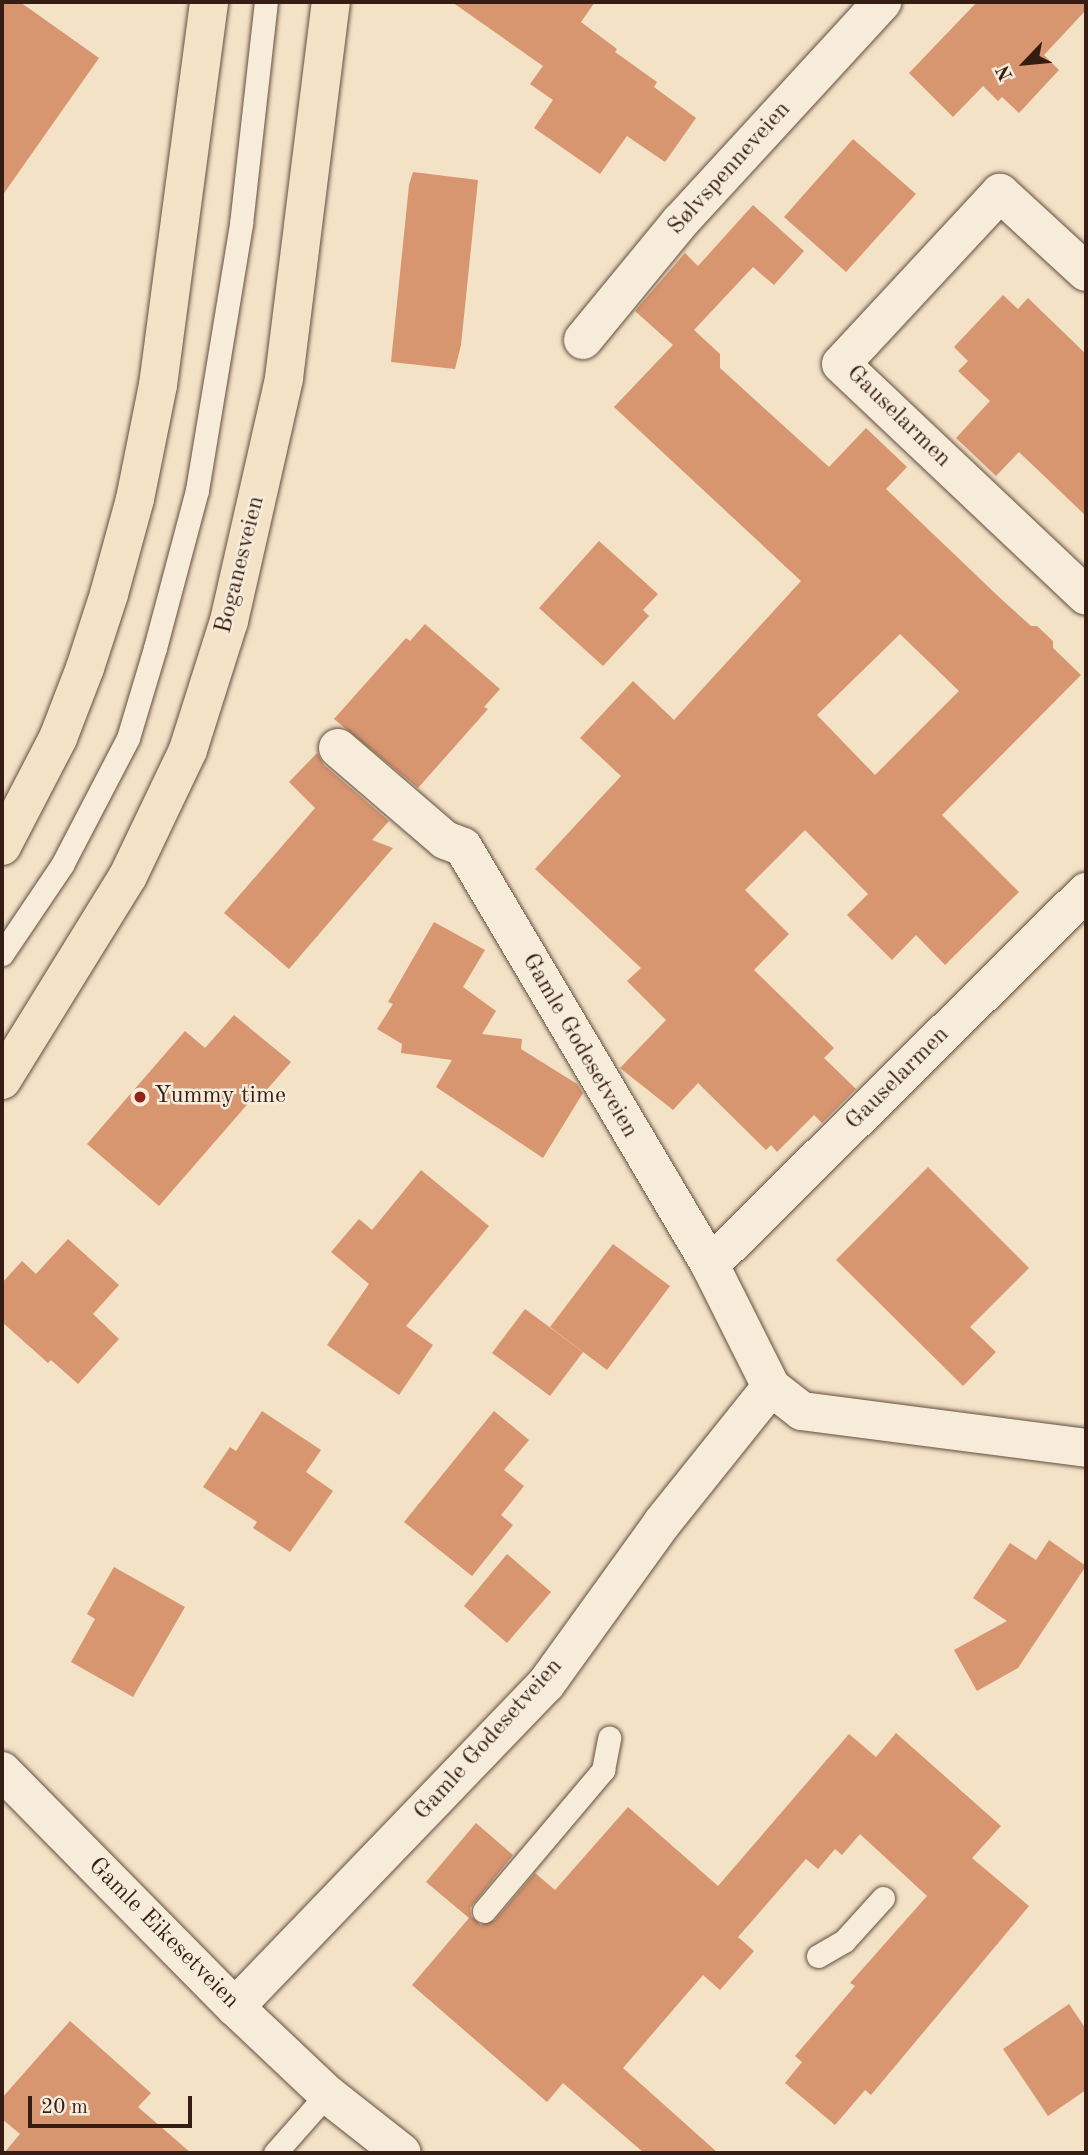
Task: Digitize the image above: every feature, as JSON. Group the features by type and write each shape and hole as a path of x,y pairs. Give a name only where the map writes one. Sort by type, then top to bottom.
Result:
{"main road":[{"path":"2,846 58,738 109,594 135,499 158,385 209,2"},
{"name":"Boganesveien","path":"2,1080 128,876 188,750 229,621 284,379 331,2"}],"street":[{"name":"Sølvspenneveien","path":"583,340 680,222 882,2"},
{"name":"Gauselarmen","path":"1086,271 1000,193 841,364 1086,596"},
{"name":"Gamle Godesetveien","path":"338,748 445,840 463,848 709,1265 771,1387 802,1411 1086,1448"},
{"name":"Gauselarmen","path":"709,1265 1086,892"},
{"name":"Gamle Godesetveien","path":"235,2007 546,1684 662,1523 771,1387"},
{"name":"Gamle Eikesetveien","path":"2,1771 235,2007 327,2094 402,2153"}],"lane":[{"path":"2,954 62,865 128,738 155,648 197,490 240,224 266,2"},
{"path":"484,1911 603,1770 609,1738"},
{"path":"818,1956 844,1941 883,1898"},
{"path":"275,2153 327,2094"}],"building":[{"path":"2,2 20,2 99,58 2,196"},
{"path":"452,2 595,2 581,22 617,49 615,52 657,82 654,87 696,118 665,162 627,136 600,174 534,128 553,100 530,84 543,66"},
{"path":"977,2 1086,2 1086,10 1044,55 1059,70 1019,113 1002,97 998,101 983,86 953,117 909,73"},
{"path":"853,139 916,194 846,272 784,217"},
{"path":"413,172 478,180 461,345 455,369 391,362 409,185"},
{"path":"753,205 804,251 774,285 753,267 694,330 720,354 720,368 829,467 866,428 907,467 886,489 999,597 1031,626 1037,626 1053,641 1053,648 1081,675 942,815 1019,892 945,965 916,935 892,960 847,915 868,894 805,830 745,890 789,934 754,970 834,1048 824,1058 856,1089 822,1123 814,1115 777,1152 771,1145 766,1150 698,1083 673,1110 620,1068 666,1020 627,981 641,968 535,869 621,776 580,738 633,681 674,720 801,581 614,407 673,345 635,311 685,253 698,266","holes":["900,634 959,691 875,775 817,715"]},
{"path":"1003,295 1018,309 1028,298 1086,354 1086,516 1019,452 996,476 956,438 990,401 958,371 968,361 954,347"},
{"path":"599,541 658,594 643,610 649,616 603,666 539,608"},
{"path":"425,624 500,689 484,707 488,709 418,788 334,719 406,638 410,641"},
{"path":"317,753 324,765 389,821 372,840 393,848 289,969 224,913 315,808 289,782"},
{"path":"434,922 485,950 463,987 496,1011 482,1034 522,1039 521,1049 577,1084 583,1093 543,1158 436,1087 452,1060 401,1053 402,1044 377,1029 393,1004 388,1002"},
{"path":"234,1015 291,1062 256,1102 252,1099 159,1206 87,1144 185,1031 205,1048"},
{"path":"928,1167 1029,1268 970,1327 996,1352 963,1386 836,1260"},
{"path":"421,1170 489,1226 406,1326 433,1345 399,1395 327,1345 369,1284 331,1252 359,1219 372,1230"},
{"path":"68,1239 119,1285 93,1314 119,1339 78,1384 51,1360 48,1363 2,1322 2,1283 22,1261 36,1274"},
{"path":"613,1244 670,1286 607,1370 550,1327"},
{"path":"525,1309 583,1352 550,1396 492,1353"},
{"path":"262,1411 321,1450 306,1472 333,1491 290,1552 253,1528 257,1522 203,1487 230,1447 236,1451"},
{"path":"494,1411 529,1440 504,1470 524,1486 501,1515 513,1525 472,1576 404,1522"},
{"path":"1049,1540 1086,1566 1018,1668 977,1691 954,1650 1007,1621 973,1598 1010,1543 1036,1560"},
{"path":"507,1554 551,1592 507,1643 464,1606"},
{"path":"114,1567 185,1607 133,1697 71,1662 95,1619 87,1614"},
{"path":"896,1733 1001,1826 972,1858 1029,1906 871,2095 865,2090 835,2125 785,2083 802,2062 795,2056 855,1986 850,1983 927,1896 860,1834 842,1855 835,1849 818,1869 806,1859 738,1937 754,1951 720,1990 703,1975 623,2068 718,2153 644,2153 563,2083 547,2102 412,1985 469,1918 426,1882 476,1823 513,1855 470,1908 471,1916 481,1925 495,1920 535,1873 555,1890 628,1807 718,1886 849,1734 876,1757"},
{"path":"1069,2004 1086,2029 1086,2090 1048,2116 1003,2049"},
{"path":"70,2021 151,2093 138,2107 191,2153 4,2153 20,2134 2,2119 2,2098"}],"place":[{"name":"Yummy time","path":"140,1097"}]}
